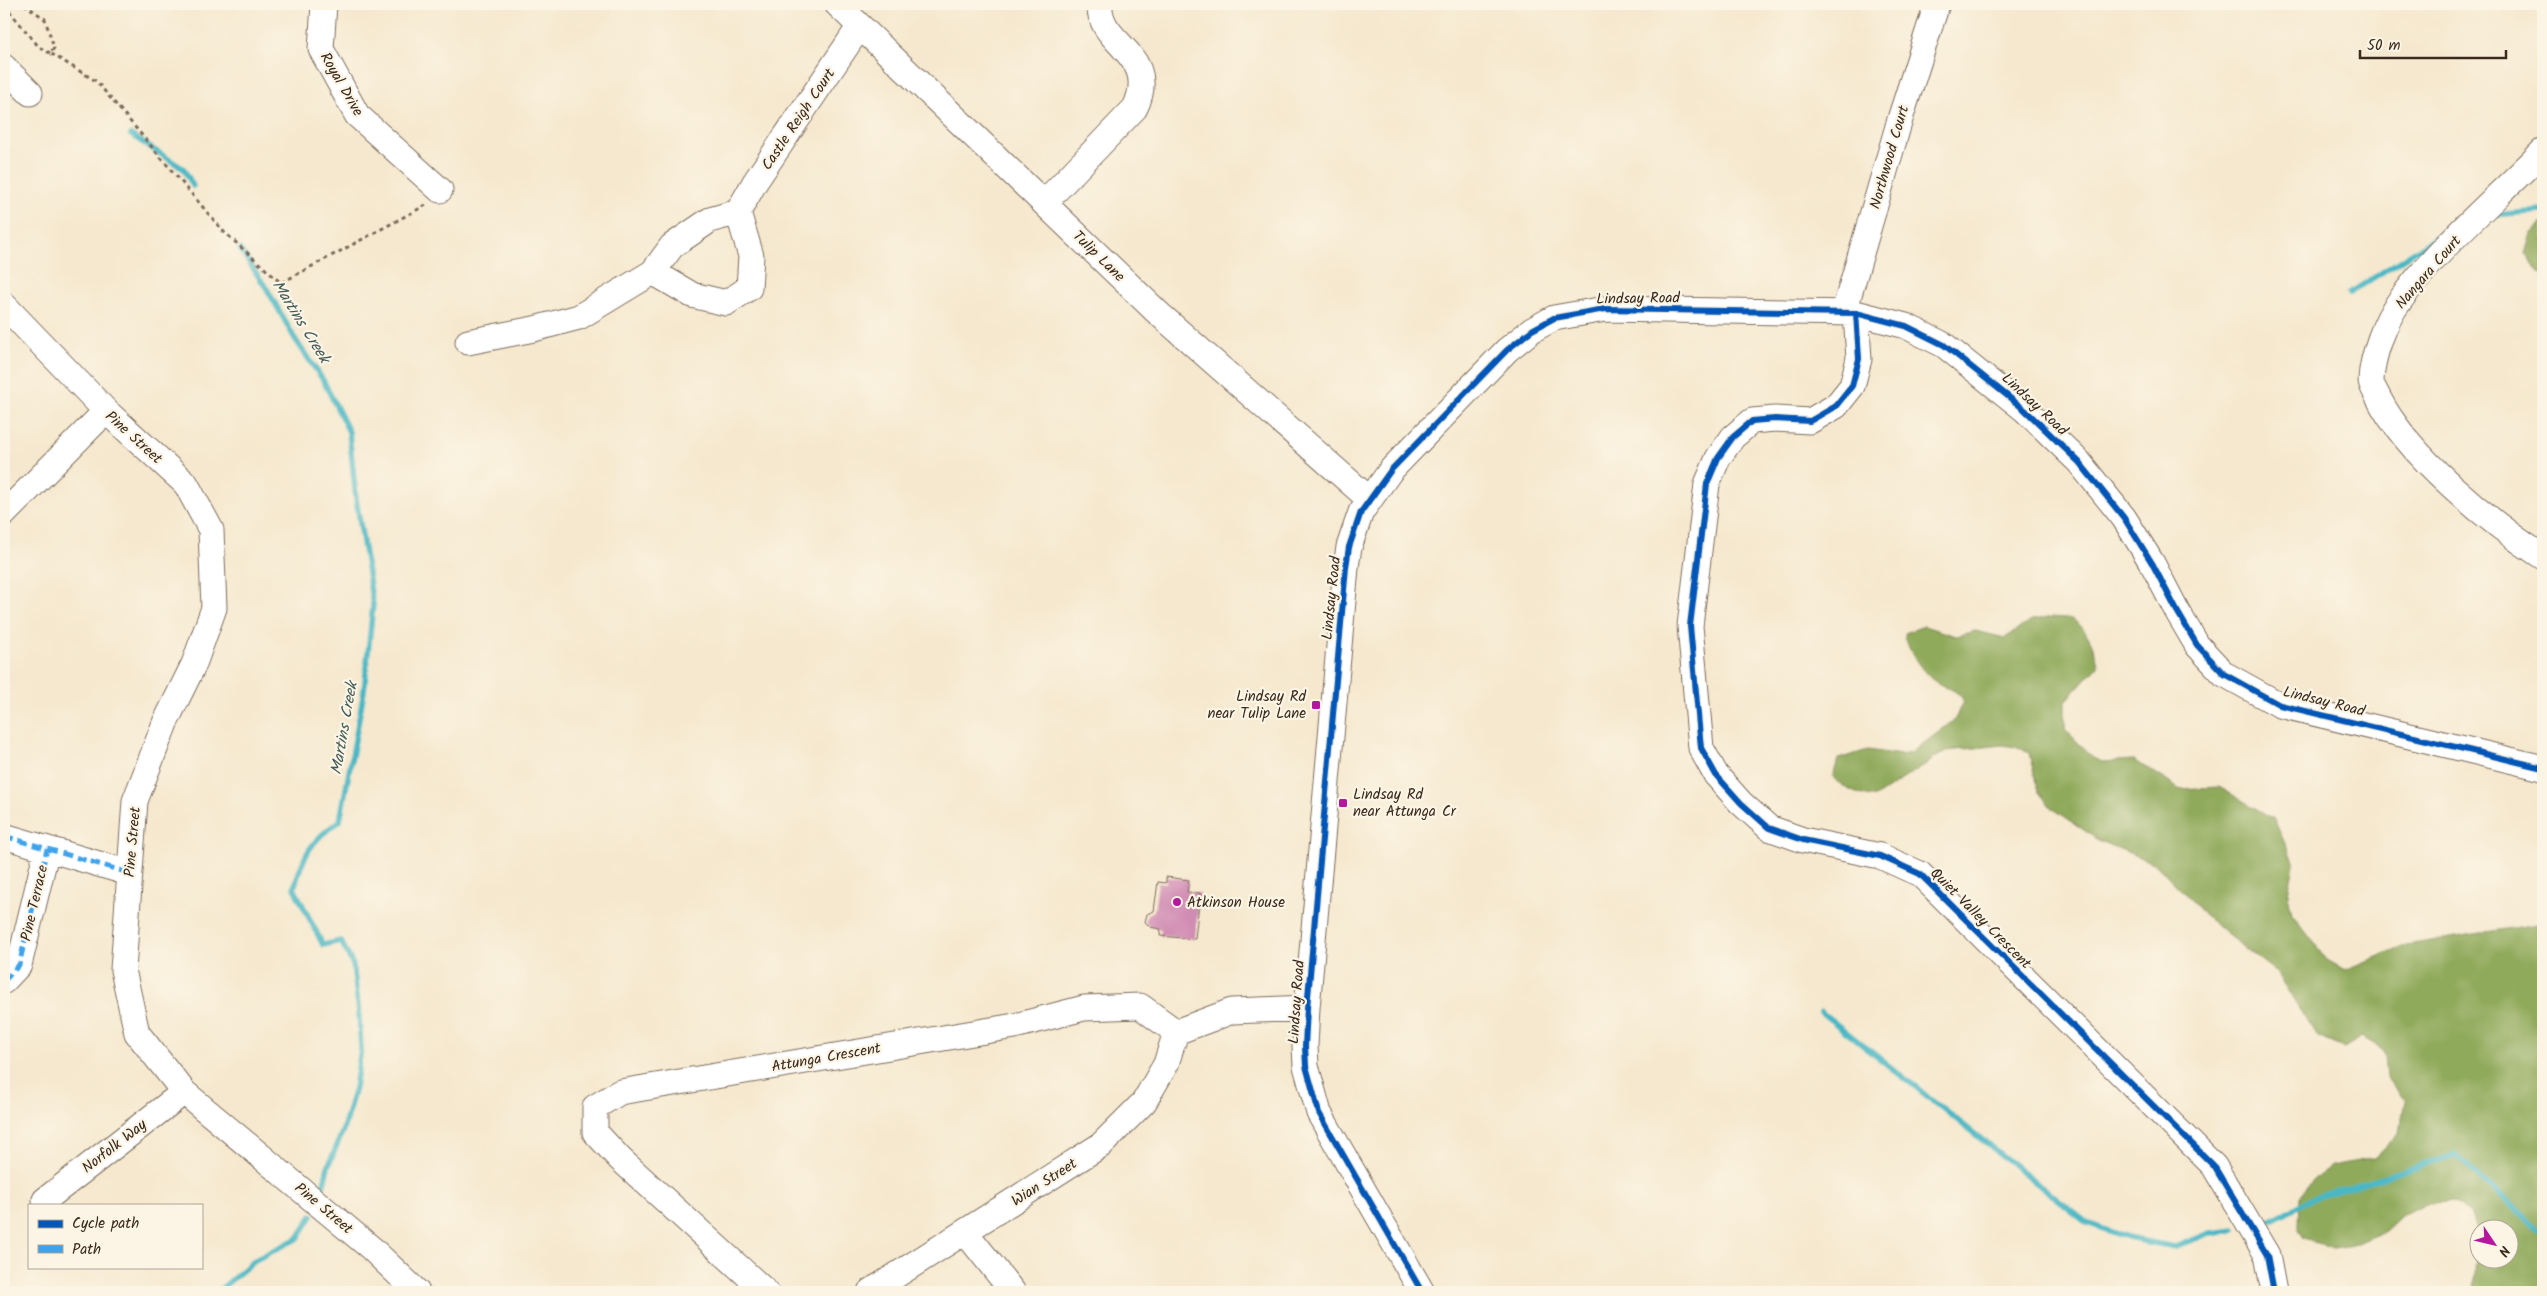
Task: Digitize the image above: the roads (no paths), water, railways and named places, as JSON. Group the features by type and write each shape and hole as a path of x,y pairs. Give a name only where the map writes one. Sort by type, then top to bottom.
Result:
{"street":[{"name":"Royal Drive","path":"324,4 322,49 357,115 440,190"},
{"name":"Tulip Lane","path":"837,4 1156,312 1369,500"},
{"path":"1044,203 1135,108 1142,94 1142,79 1139,69 1102,20 1100,4"},
{"name":"Northwood Court","path":"1850,312 1901,116 1936,4"},
{"name":"Castle Reigh Court","path":"738,212 755,182 860,26"},
{"path":"4,67 30,93"},
{"name":"Nangara Court","path":"2543,151 2437,257 2398,303 2378,344 2371,382 2388,416 2420,455 2507,533 2543,557"},
{"path":"468,342 534,329 579,317 653,272 672,246 710,220 738,212 751,256 748,288 726,303 692,295 653,272"},
{"name":"Pine Street","path":"4,305 106,411 186,484 211,530 214,608 194,664 165,723 135,801 123,970 137,1032 184,1092 371,1248 417,1292"},
{"name":"Lindsay Road","path":"1422,1292 1317,1108 1306,1066 1305,1046 1308,1008 1346,567 1354,530 1369,500 1391,470 1507,350 1532,330 1554,318 1605,309 1850,312 1906,326 1944,345 2025,410 2079,462 2124,518 2152,562 2197,645 2224,674 2280,705 2541,760"},
{"name":"Quiet Valley Crescent","path":"1850,312 1859,359 1852,386 1836,406 1810,421 1775,419 1752,421 1733,437 1718,458 1707,484 1690,626 1701,748 1716,774 1741,803 1769,828 1803,840 1880,856 1920,874 2214,1166 2267,1254 2274,1292"},
{"path":"4,514 106,411"},
{"name":"Pine Terrace","path":"4,836 129,873"},
{"name":"Pine Terrace","path":"4,981 19,964 47,849"},
{"name":"Attunga Crescent","path":"766,1292 620,1160 595,1132 595,1107 620,1092 1005,1027 1084,1008 1140,1006 1176,1032"},
{"path":"1176,1032 1232,1011 1308,1008"},
{"name":"Wian Street","path":"870,1292 966,1233 1101,1145 1144,1102 1166,1064 1176,1032"},
{"name":"Norfolk Way","path":"45,1200 184,1092"},
{"path":"966,1233 1013,1292"}],"waterway":[{"name":"Martins Creek","path":"131,135 184,169 193,186"},
{"path":"2491,215 2543,211"},
{"path":"2350,293 2449,229"},
{"name":"Martins Creek","path":"240,249 267,289 295,339 323,380 349,432 356,498 373,605 364,691 340,821 322,835 310,849 301,866 294,888 323,945 341,941 353,965 359,1013 361,1049 355,1088 323,1187"},
{"path":"1821,1012 2087,1223 2128,1238 2175,1247 2210,1233 2235,1230"},
{"path":"2258,1227 2313,1198 2455,1155 2543,1234"},
{"name":"Martins Creek","path":"217,1292 255,1260 298,1238 312,1216"}],"place":[{"name":"Lindsay Rd near Tulip Lane","path":"1316,705"},
{"name":"Lindsay Rd near Attunga Cr","path":"1343,803"},
{"name":"Atkinson House","path":"1177,902"}]}
